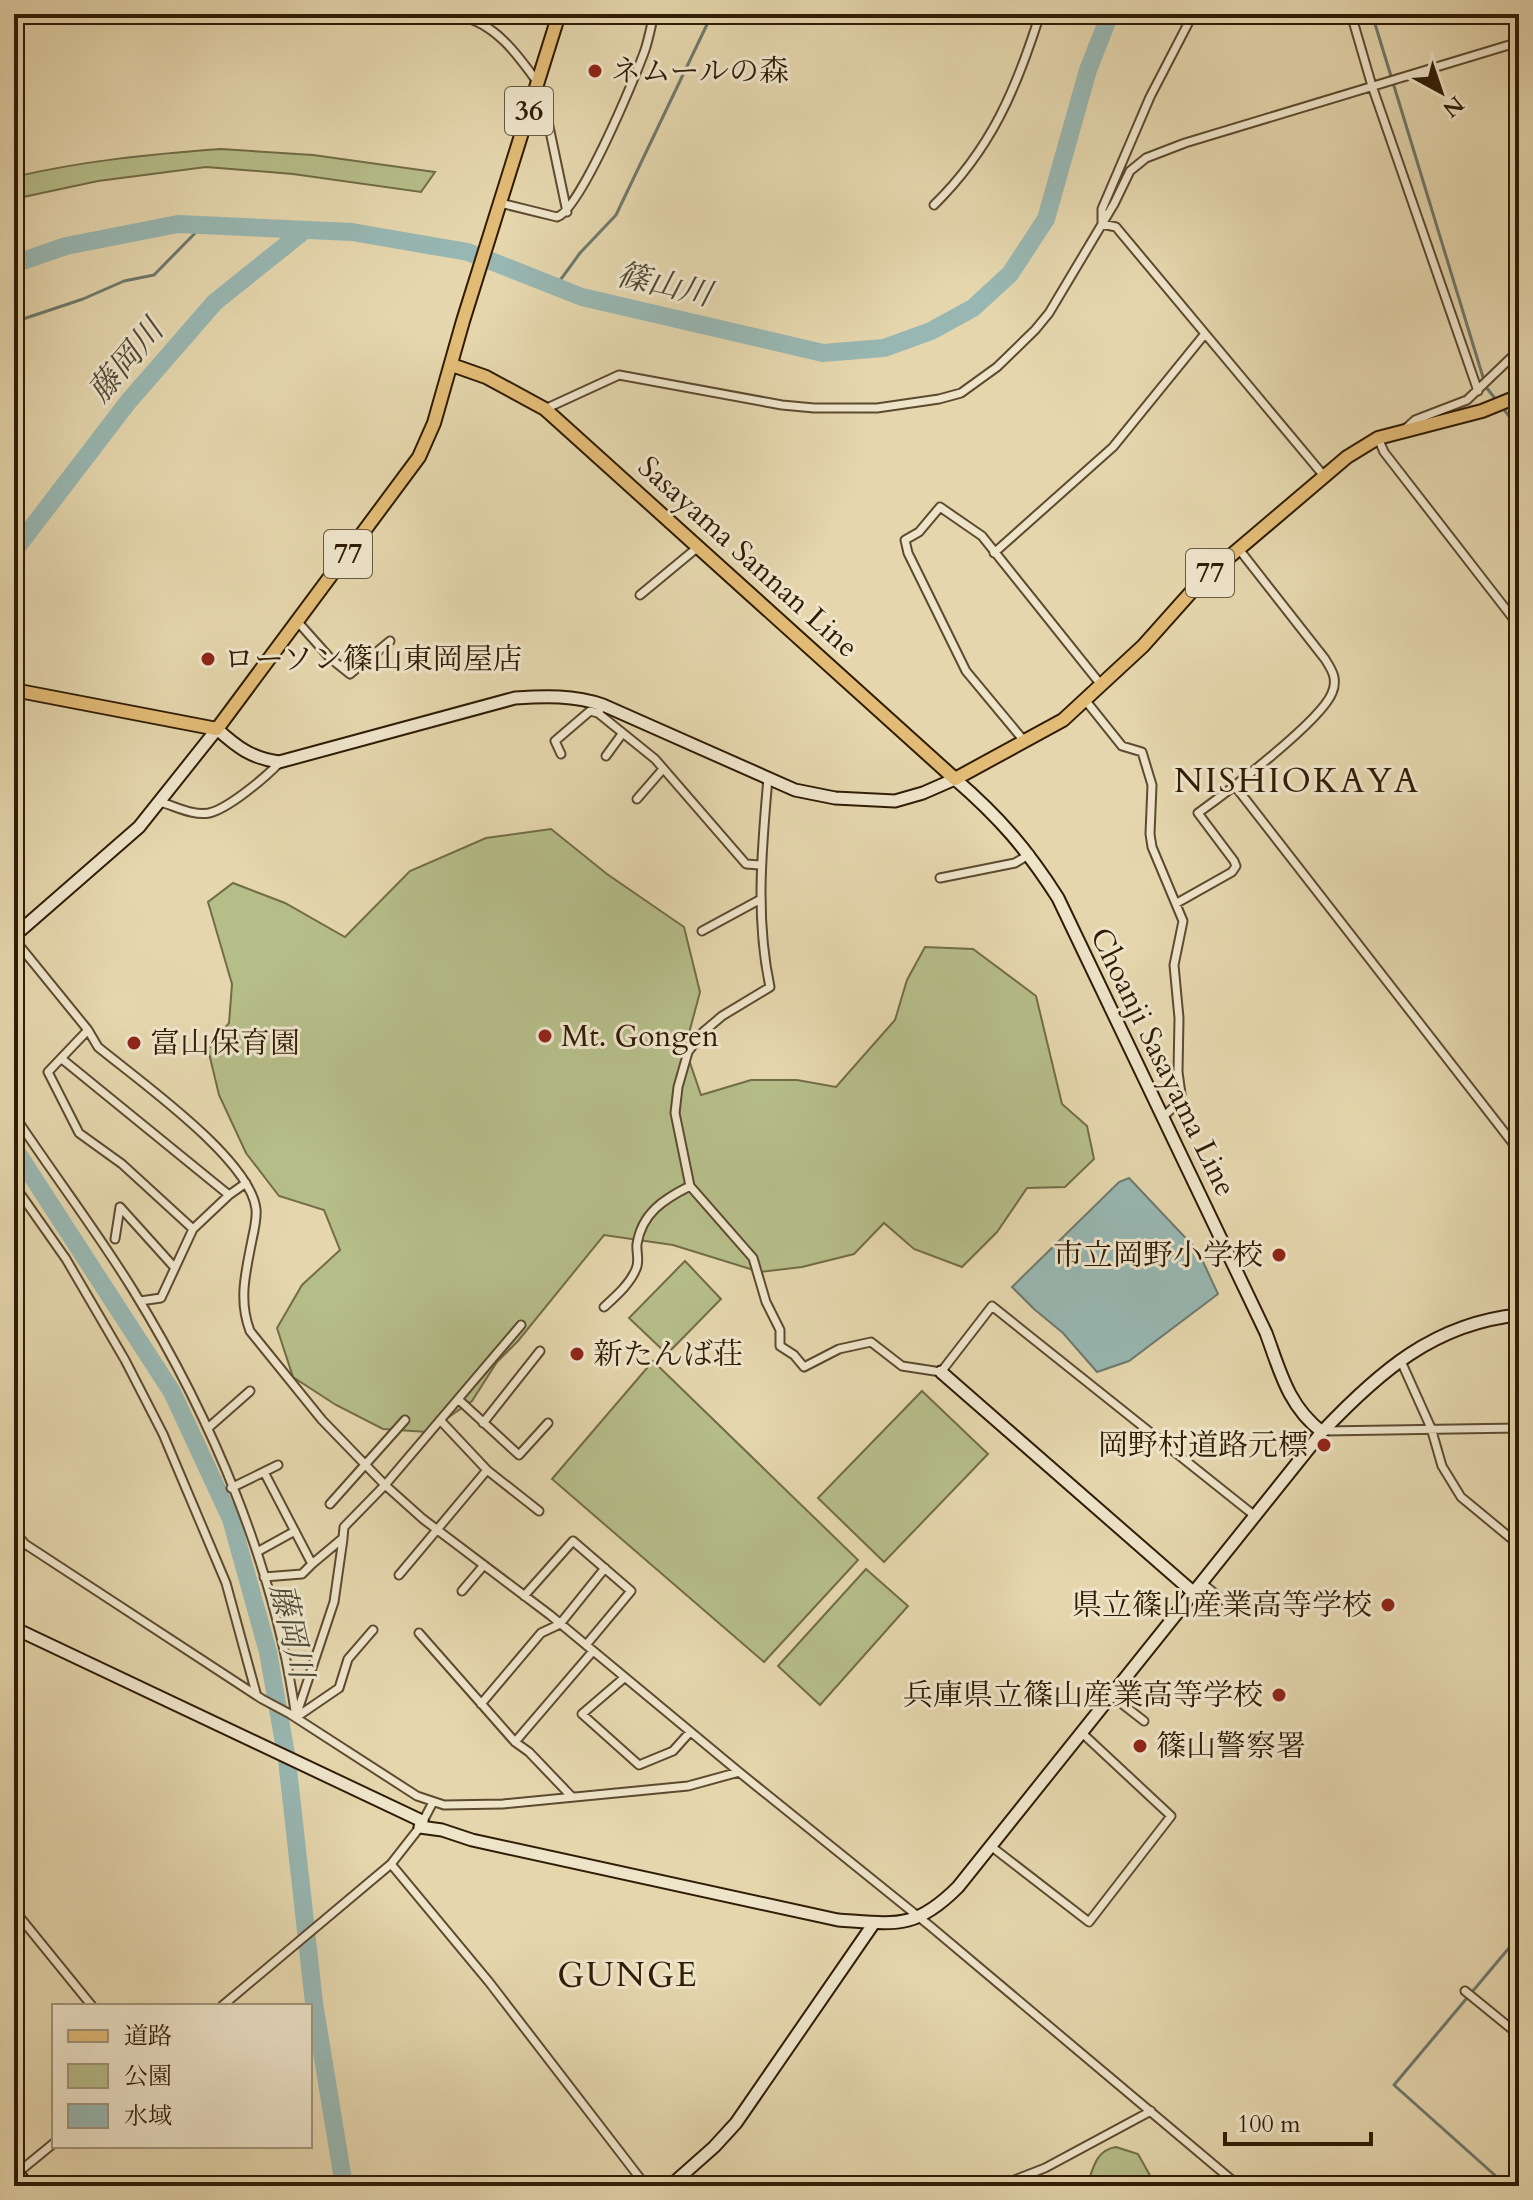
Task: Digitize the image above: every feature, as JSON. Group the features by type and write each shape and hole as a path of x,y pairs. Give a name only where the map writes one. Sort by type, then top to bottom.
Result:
{"main road":[{"name":"36","path":"452,365 559,14"},
{"name":"Sasayama Sannan Line","path":"452,365 486,377 545,409 955,779"},
{"name":"77","path":"217,729 419,457 434,423 452,365"},
{"name":"77","path":"955,779 1063,720 1102,686 1201,581 1347,457 1378,438 1489,409 1515,398"},
{"path":"14,690 217,729"}],"street":[{"path":"427,14 427,18 457,15 498,35 538,83"},
{"path":"499,205 557,217 567,212 592,172 628,93 654,14"},
{"path":"934,205 963,177 988,140 1023,69 1040,14"},
{"path":"1102,224 1102,209 1150,97 1193,14"},
{"path":"1351,14 1372,86 1480,389"},
{"path":"545,409 619,375 814,408 877,408 961,393 997,367 1049,313 1130,171 1146,158 1185,143 1519,42"},
{"path":"533,97 547,117 567,212"},
{"path":"1102,224 1116,227 1324,476"},
{"path":"994,553 1113,447 1204,335"},
{"path":"1403,430 1415,420 1467,400 1519,350"},
{"path":"1378,438 1384,452 1519,626"},
{"path":"1025,742 966,671 917,572 905,540 919,532 940,507 982,536 1102,686"},
{"path":"640,595 698,547"},
{"path":"1177,903 1232,872 1236,866 1198,813 1235,786 1305,725 1334,690 1334,674 1238,548"},
{"path":"297,621 330,658 350,674 390,641"},
{"path":"760,865 746,864 655,759 622,734 589,700 551,696 515,698 282,761 261,759 242,751 217,729 139,827 14,938 88,1030 98,1047 203,1133 246,1183 256,1210 243,1282 243,1314 250,1331 322,1420 364,1464 438,1530 586,1645 1239,2186"},
{"path":"1086,701 1122,746 1142,752 1152,785 1152,847 1183,921 1174,965 1181,1094 1176,1105 1164,1116"},
{"path":"561,754 555,741 590,711 600,709 795,790 835,798 895,801 955,779"},
{"path":"606,756 622,734"},
{"path":"160,802 193,813 210,813 266,777 282,761"},
{"path":"637,799 663,769"},
{"path":"768,778 760,865 763,956 770,987 722,1016 702,1033 688,1052 678,1087 675,1113 690,1186 753,1258 766,1302 780,1330 780,1346 794,1355 804,1367 839,1349 871,1342 902,1366 941,1372 1199,1589 1237,1611"},
{"name":"Choanji Sasayama Line","path":"955,779 990,810 1030,854 1058,898 1266,1333 1286,1388 1303,1418 1322,1432"},
{"path":"1235,786 1519,1151"},
{"path":"940,878 1015,863 1030,854"},
{"path":"702,931 761,899"},
{"path":"88,1030 48,1072 79,1133 122,1164 193,1229"},
{"path":"62,1059 229,1195"},
{"path":"14,1115 140,1301 208,1428 257,1552 289,1669 293,1716"},
{"path":"140,1301 161,1298 193,1229 246,1183"},
{"path":"14,1185 57,1244 125,1360 163,1434 226,1583 259,1696"},
{"path":"604,1307 638,1267 637,1243 649,1213 671,1195 690,1186"},
{"path":"115,1239 120,1207 175,1268"},
{"path":"941,1372 992,1306 1255,1516"},
{"path":"14,1628 264,1747 300,1761 421,1824 472,1840 838,1920 874,1923 919,1918 938,1906 992,1847 1322,1432 1365,1387 1400,1359 1454,1331 1519,1315"},
{"path":"293,1716 334,1602 344,1527 385,1485 521,1325"},
{"path":"483,1423 540,1351"},
{"path":"1400,1359 1431,1428 1442,1466 1461,1497 1519,1545"},
{"path":"208,1428 250,1391"},
{"path":"458,1399 519,1455 548,1423"},
{"path":"330,1504 405,1420"},
{"path":"440,1420 487,1470 539,1511"},
{"path":"1322,1432 1519,1428"},
{"path":"231,1488 278,1465"},
{"path":"399,1575 487,1470"},
{"path":"264,1472 312,1564"},
{"path":"14,1531 25,1544 259,1696 417,1796 433,1802 444,1805 503,1804 688,1786 739,1772"},
{"path":"257,1552 295,1531"},
{"path":"264,1577 302,1574 343,1538"},
{"path":"524,1596 573,1541 631,1591 586,1645"},
{"path":"14,1554 25,1544"},
{"path":"462,1591 484,1565"},
{"path":"481,1704 541,1633 560,1624 605,1568"},
{"path":"293,1716 339,1688 348,1659 373,1630"},
{"path":"419,1633 515,1742 529,1752 572,1797"},
{"path":"515,1742 593,1651"},
{"path":"624,1678 582,1714 639,1765 673,1751 690,1732"},
{"path":"1112,1696 1144,1721"},
{"path":"992,1847 1089,1922 1171,1816 1082,1733"},
{"path":"224,2004 391,1864 421,1824 433,1802"},
{"path":"391,1864 489,1982 646,2186"},
{"path":"14,1910 90,2004"},
{"path":"670,2186 736,2123 874,1923"},
{"path":"1465,1991 1519,2035"},
{"path":"999,2186 1045,2168 1151,2111"},
{"path":"28,2186 15,2173 52,2145"}],"green space":[{"path":"221,149 313,155 435,172 421,192 293,174 206,167 98,181 14,199 14,177 117,159"},
{"path":"551,829 607,874 684,927 700,992 685,1048 701,1095 751,1080 797,1080 836,1087 895,1020 907,980 925,947 973,949 1036,996 1062,1104 1087,1126 1094,1159 1065,1187 1027,1188 997,1232 962,1267 914,1249 884,1223 854,1254 802,1267 760,1272 673,1245 604,1235 518,1341 497,1362 472,1401 427,1432 383,1429 336,1405 293,1377 277,1328 302,1285 340,1250 324,1210 279,1196 246,1153 219,1095 208,1049 229,1023 232,984 208,902 233,883 285,903 345,937 410,871 486,838"},
{"path":"685,1261 721,1299 667,1354 629,1318"},
{"path":"653,1361 858,1560 764,1662 552,1479"},
{"path":"922,1391 988,1454 884,1562 818,1498"},
{"path":"866,1569 908,1606 820,1705 778,1666"},
{"path":"1116,2147 1138,2154 1156,2186 1087,2186 1100,2156"}],"water":[{"path":"1129,1178 1198,1251 1218,1294 1129,1361 1097,1372 1063,1333 1012,1287 1119,1182"}],"waterway":[{"path":"556,286 580,253 616,215 712,14"},
{"name":"篠山川","path":"14,264 66,246 178,224 352,232 468,252 582,297 823,353 884,348 931,331 973,308 1010,274 1046,219 1088,70 1110,14"},
{"path":"1372,14 1486,387 1497,401"},
{"path":"14,322 83,299 124,281 154,275 203,225"},
{"name":"藤岡川","path":"14,551 128,402 215,302 305,230"},
{"path":"1502,407 1519,429"},
{"name":"藤岡川","path":"14,1148 172,1392 231,1519 268,1652 287,1760 314,2003 344,2186"},
{"path":"1507,2186 1394,2085 1519,1936"}],"place":[{"name":"ネムールの森","path":"595,71"},
{"name":"ローソン篠山東岡屋店","path":"208,659"},
{"name":"Mt. Gongen","path":"545,1036"},
{"name":"富山保育園","path":"134,1043"},
{"name":"市立岡野小学校","path":"1279,1255"},
{"name":"新たんば荘","path":"577,1354"},
{"name":"岡野村道路元標","path":"1324,1445"},
{"name":"県立篠山産業高等学校","path":"1388,1605"},
{"name":"兵庫県立篠山産業高等学校","path":"1279,1695"},
{"name":"篠山警察署","path":"1140,1746"}],"district":[{"name":"NISHIOKAYA","path":"1297,781"},
{"name":"GUNGE","path":"628,1975"}]}
